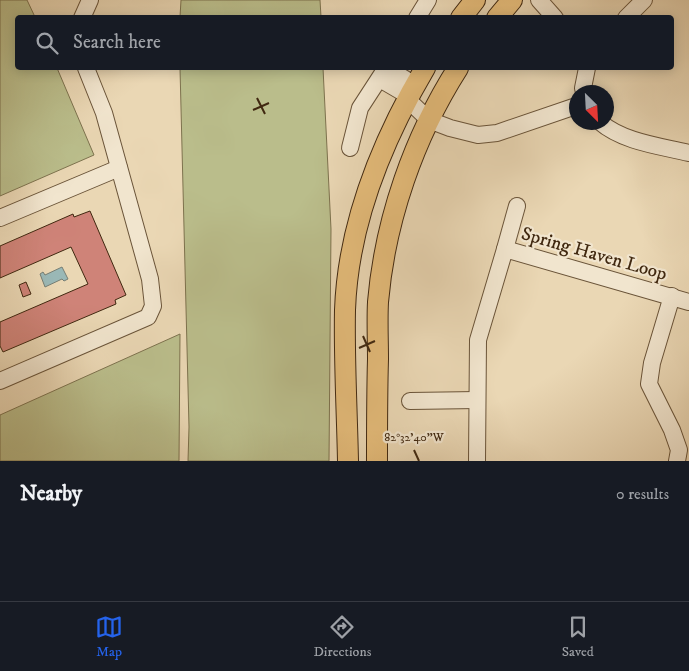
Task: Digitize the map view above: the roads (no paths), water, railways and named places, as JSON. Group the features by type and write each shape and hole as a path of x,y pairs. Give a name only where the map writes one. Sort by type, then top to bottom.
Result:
{"main road":[{"path":"463,15 475,0"},
{"path":"500,15 512,0"},
{"path":"348,461 345,309 351,260 368,188 381,153 410,93 424,70"},
{"path":"377,461 378,310 383,265 399,198 429,120 444,89 457,70"}],"street":[{"path":"83,15 90,0"},
{"path":"419,15 428,0"},
{"path":"539,0 552,15"},
{"path":"629,15 644,0"},
{"path":"0,381 148,317 153,306 150,279 104,112 87,70"},
{"path":"350,148 360,108 384,70 392,71 429,120 450,128 478,135 497,133 569,108"},
{"path":"584,85 587,70"},
{"path":"611,130 629,138 689,153"},
{"path":"0,218 119,168"},
{"name":"Spring Haven Loop","path":"477,461 478,340 517,206"},
{"name":"Spring Haven Loop","path":"505,249 689,302"},
{"name":"Spring Haven Loop","path":"672,296 652,362 649,384 672,430 678,450 677,461"},
{"path":"410,401 477,400"}],"water":[{"path":"62,267 68,279 64,281 62,279 45,287 40,274 43,272 45,275"}]}
